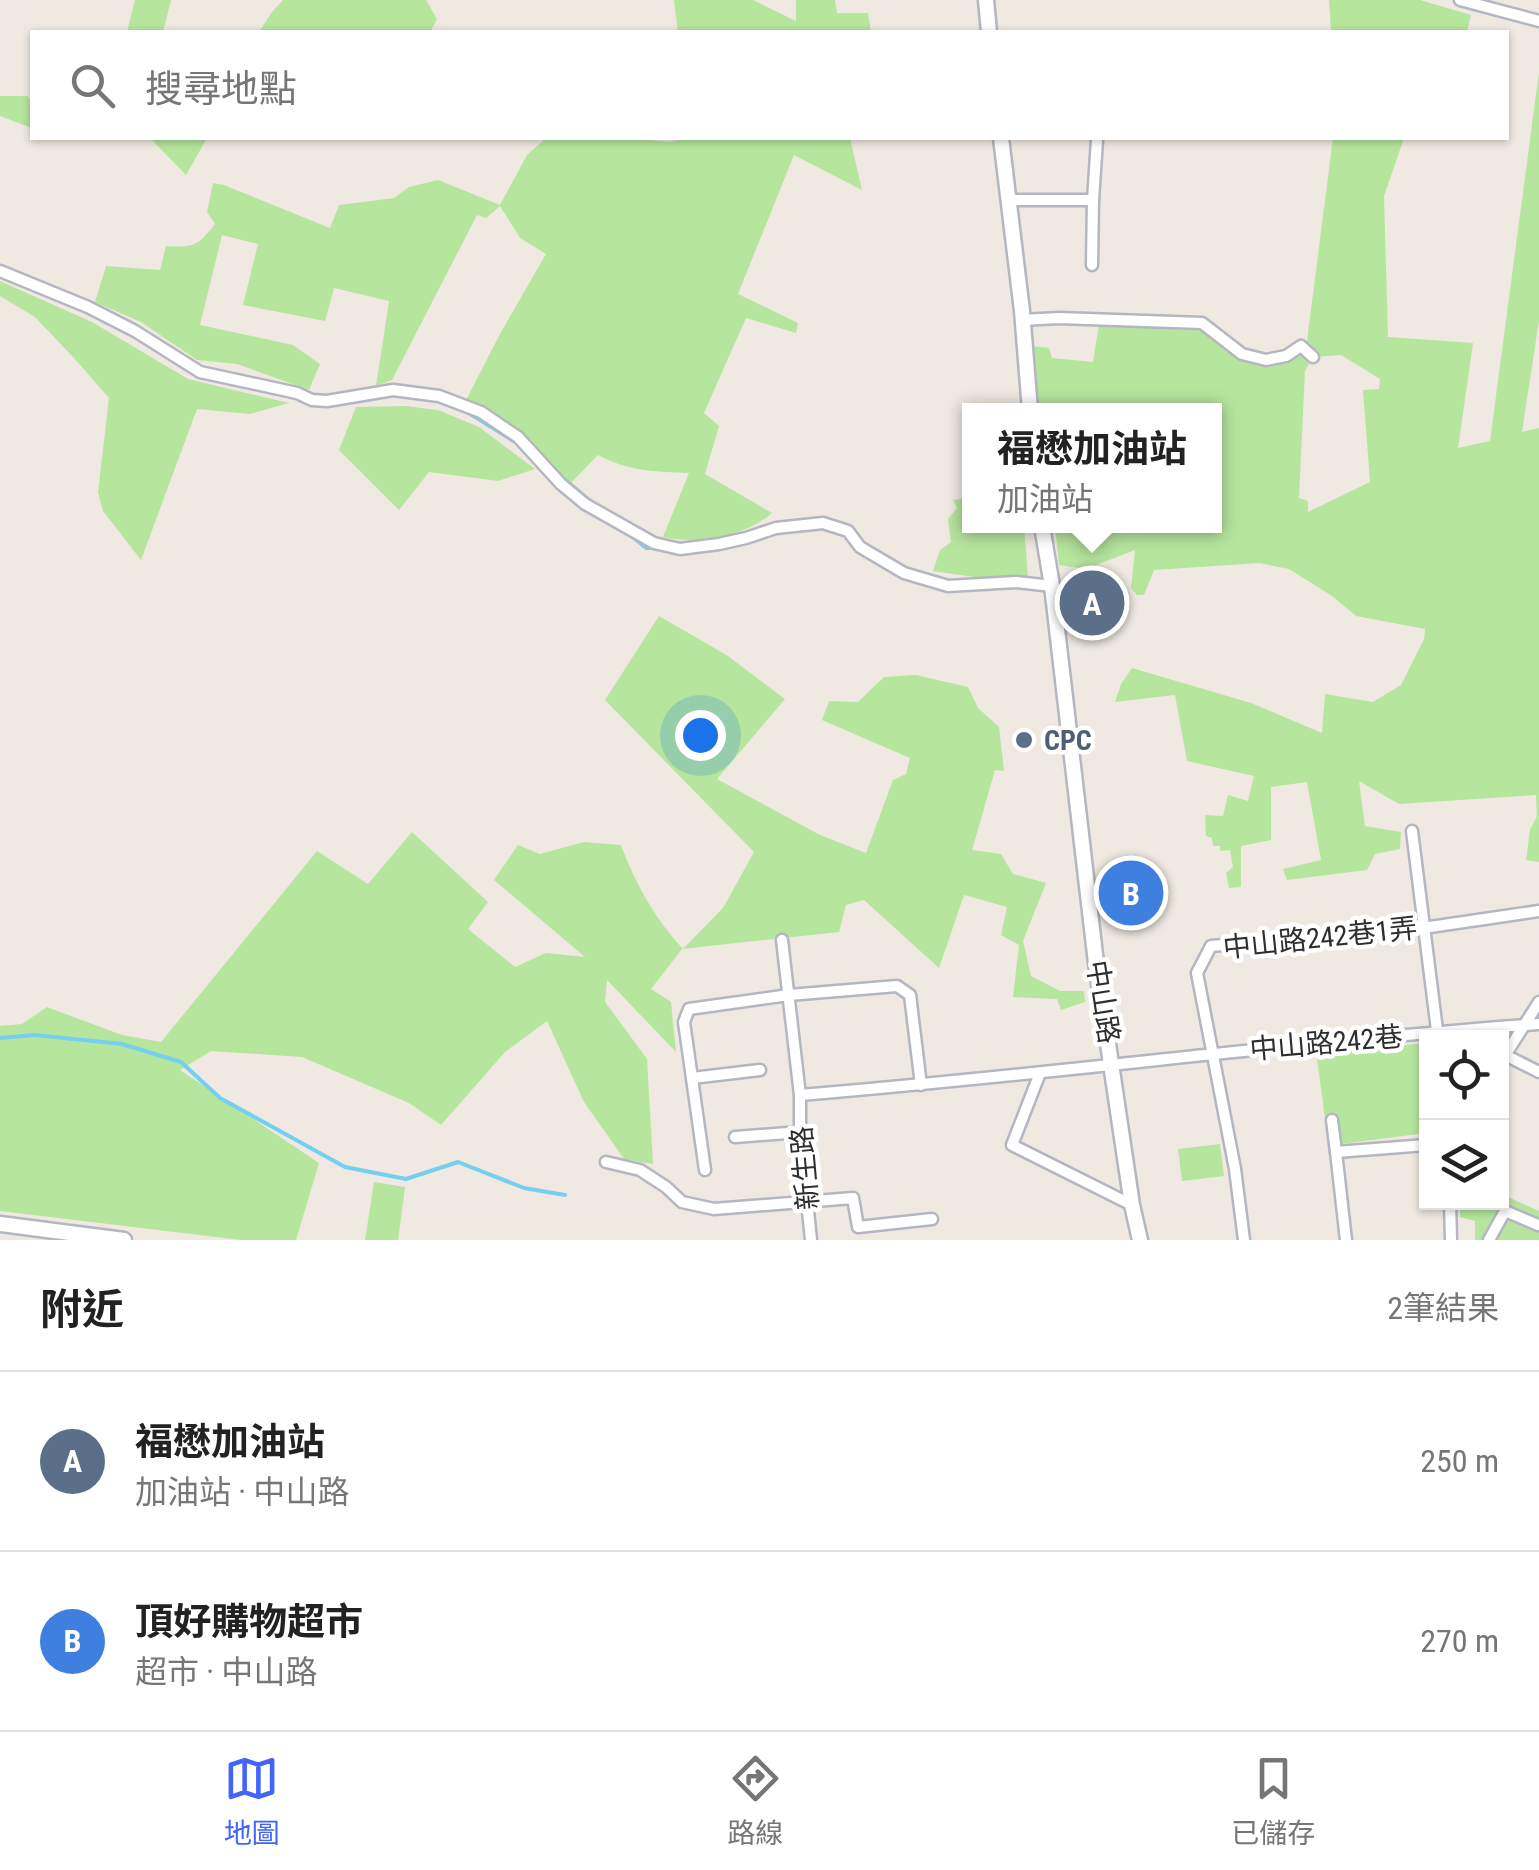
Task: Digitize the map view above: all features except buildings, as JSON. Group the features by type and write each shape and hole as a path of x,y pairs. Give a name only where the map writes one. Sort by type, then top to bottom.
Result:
{"main road":[{"path":"986,0 989,30"},
{"path":"1001,140 1029,403"},
{"name":"中山路","path":"1043,533 1096,963 1140,1240"},
{"path":"0,1224 124,1240"}],"street":[{"path":"1460,0 1539,20"},
{"path":"1092,265 1097,140"},
{"path":"1008,200 1093,200"},
{"path":"0,271 88,307 200,372 297,393 312,400 393,390 439,396 480,412 518,437 585,504 654,543 680,548 718,544 776,528 824,523 848,531 860,548 904,572 948,586 1016,582 1052,586"},
{"path":"1022,320 1202,323 1242,354 1266,360 1286,356 1300,346 1313,357"},
{"path":"1412,831 1437,1030"},
{"name":"中山路242巷1弄","path":"1212,1054 1196,973 1210,946 1423,928 1539,910"},
{"name":"新生路","path":"782,940 800,1095 811,1240"},
{"path":"704,1170 684,1022 689,1010 790,995 887,985 902,988 910,995 921,1085"},
{"path":"1509,1048 1539,1002"},
{"name":"中山路242巷","path":"1485,1030 1539,1024"},
{"name":"中山路242巷","path":"800,1095 1419,1038"},
{"path":"1212,1054 1235,1169 1244,1240"},
{"path":"1509,1060 1539,1072"},
{"path":"692,1078 760,1070"},
{"path":"1040,1074 1012,1146 1132,1205"},
{"path":"1332,1120 1346,1240"},
{"path":"735,1137 800,1132"},
{"path":"1336,1152 1419,1146"},
{"path":"606,1162 640,1170 666,1186 682,1202 714,1209 853,1198 858,1227 932,1219"},
{"path":"1450,1210 1451,1240"},
{"path":"1489,1240 1506,1212 1538,1225"}],"green space":[{"path":"135,0 171,0 164,30 128,30"},
{"path":"283,0 426,0 437,19 431,30 260,30"},
{"path":"674,0 753,0 796,21 796,0 835,0 837,13 868,13 871,30 678,30"},
{"path":"1329,0 1420,0 1471,15 1467,30 1331,30"},
{"path":"1539,72 1539,320 1522,432 1539,428 1539,862 1526,860 1530,830 1537,816 1536,795 1399,804 1359,781 1365,826 1401,832 1400,849 1375,854 1367,870 1287,880 1283,869 1321,860 1307,782 1271,787 1271,840 1241,846 1241,887 1229,888 1226,873 1233,867 1230,850 1220,851 1220,846 1213,846 1212,838 1206,836 1205,815 1223,816 1228,795 1248,801 1254,776 1187,761 1175,695 1115,702 1132,668 1251,703 1322,733 1325,694 1373,702 1401,685 1424,639 1425,629 1356,616 1289,569 1259,563 1154,570 1144,595 1137,595 1131,588 1135,550 1086,569 1059,565 1056,533 1222,533 1222,403 1036,403 1030,346 1049,348 1052,358 1093,362 1099,324 1200,329 1240,358 1267,367 1291,362 1307,341 1333,140 1403,140 1384,196 1388,337 1473,343 1458,448 1490,441","holes":["1341,355 1380,379 1379,389 1363,390 1370,482 1308,512 1308,501 1299,498 1305,371 1313,357"]},
{"path":"0,96 28,96 30,127 0,116"},
{"path":"152,140 206,140 186,175"},
{"path":"544,140 850,140 862,190 794,155 738,294 798,323 796,333 746,318 704,413 719,426 705,474 772,513 761,521 720,537 663,537 689,473 631,467 598,455 569,485 481,405 465,402 546,254 520,238 500,206 486,218 477,215 392,380 376,386 389,301 334,288 325,321 243,305 258,244 222,235 200,325 293,345 320,364 309,390 237,364 197,360 141,322 95,302 106,266 160,270 166,246 189,246 204,237 215,224 207,212 213,183 330,228 339,205 394,198 409,187 438,180 500,205 527,155"},
{"path":"0,281 92,322 188,379 289,403 250,414 197,409 141,560 103,511 98,492 109,398 35,317 0,296"},
{"path":"356,407 438,410 479,427 535,469 498,481 429,472 399,510 339,450"},
{"path":"962,499 962,533 1025,533 1028,577 974,577 933,571 940,550 951,542 948,519 957,508 953,500"},
{"path":"659,616 728,656 785,699 717,779 820,835 866,853 893,780 906,774 910,758 822,720 829,701 858,702 884,677 916,675 968,687 978,708 999,727 1004,771 995,770 972,850 1001,854 1013,874 1046,883 1023,941 1031,976 1060,991 1084,991 1085,1002 1061,1010 1057,999 1013,997 1019,945 1001,935 1007,907 964,895 939,968 864,900 846,905 839,932 683,949 723,908 754,852 605,700"},
{"path":"412,832 488,902 468,929 515,967 546,953 585,957 494,880 518,845 540,854 584,842 621,845 647,900 683,949 651,989 671,1002 676,1052 607,980 605,1002 647,1059 653,1164 624,1159 584,1102 547,1021 505,1052 441,1125 409,1103 302,1057 211,1051 180,1070 319,1163 296,1240 241,1240 0,1211 0,1026 22,1024 47,1007 122,1035 161,1042 317,851 368,884"},
{"path":"1419,1044 1419,1134 1341,1144 1337,1117 1325,1118 1316,1051"},
{"path":"1220,1144 1224,1176 1182,1181 1178,1149"},
{"path":"374,1182 405,1187 398,1240 365,1240"},
{"path":"1509,1197 1539,1211 1539,1240 1475,1240 1475,1221 1460,1217 1460,1210 1509,1210"}],"waterway":[{"path":"377,397 398,395"},
{"path":"464,410 520,445"},
{"path":"559,475 594,504"},
{"path":"632,536 646,548 658,548"},
{"path":"0,1038 35,1035 122,1044 181,1062 220,1098 345,1167 406,1179 458,1162 524,1188 565,1195"}],"place":[{"name":"福懋加油站","path":"1092,603"},
{"name":"CPC","path":"1024,740"},
{"name":"頂好購物超市","path":"1131,893"}]}
